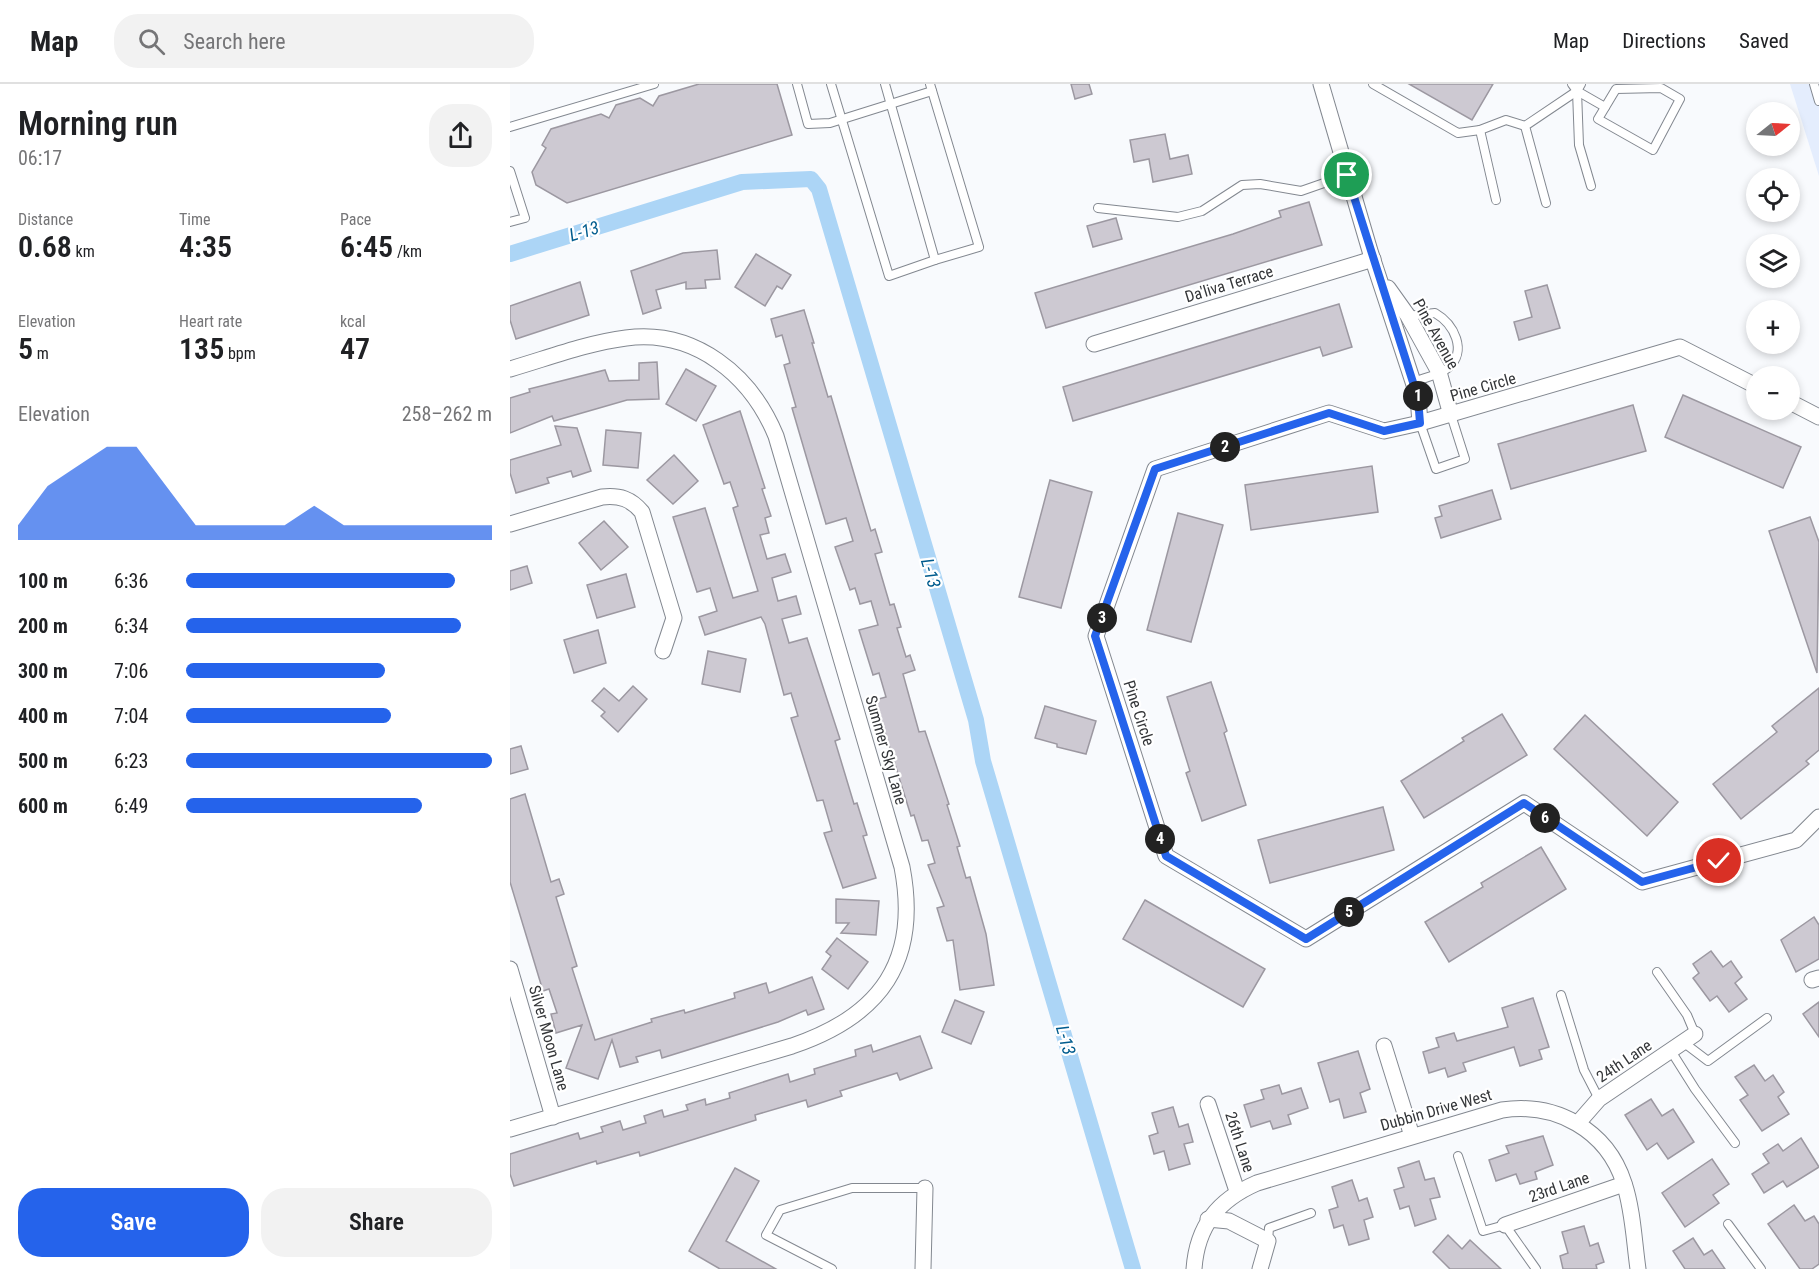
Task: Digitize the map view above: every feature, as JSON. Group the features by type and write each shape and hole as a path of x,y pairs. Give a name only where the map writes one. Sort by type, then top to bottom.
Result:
{"street":[{"name":"Pine Avenue","path":"1321,84 1347,175 1418,398 1420,423"},
{"name":"Da'liva Terrace","path":"1094,344 1374,259"},
{"name":"Pine Avenue","path":"1379,276 1408,316 1439,372 1451,415"},
{"name":"Summer Sky Lane","path":"510,369 606,341 651,337 684,343 705,352 724,364 756,396 776,436 902,867 907,893 905,933 890,975 862,1011 834,1030 792,1046 510,1129"},
{"name":"Pine Circle","path":"1746,381 1680,347 1420,423 1384,431 1329,413 1155,469 1095,636 1166,856 1306,939 1524,803 1642,882 1796,840 1819,817"},
{"path":"1800,407 1819,417"},
{"path":"510,524 602,497 614,495 635,503 642,512 674,618 663,651"},
{"name":"Silver Moon Lane","path":"510,969 553,1117"},
{"name":"24th Lane","path":"1578,1123 1599,1099 1683,1042"},
{"path":"1384,1046 1412,1136"},
{"name":"26th Lane","path":"1208,1104 1237,1191"},
{"name":"Dubbin Drive West","path":"1194,1269 1196,1246 1208,1219 1219,1205 1237,1191 1268,1179 1514,1108 1539,1109 1578,1123 1592,1133 1608,1151 1624,1184 1638,1269"},
{"name":"23rd Lane","path":"1505,1225 1624,1184"},
{"path":"923,1269 925,1188"},
{"path":"1208,1219 1229,1221 1268,1241 1260,1269"}],"lane":[{"path":"510,127 654,84"},
{"path":"797,84 808,124 830,123 842,119 891,105 931,88 979,247 889,276 842,119 831,84"},
{"path":"885,84 935,260"},
{"path":"1373,84 1458,133 1480,130 1506,120 1525,126"},
{"path":"1814,84 1819,101"},
{"path":"1525,126 1577,86"},
{"path":"1577,86 1605,107"},
{"path":"1577,86 1579,145 1591,186"},
{"path":"1662,86 1680,99 1653,150 1598,119 1616,89 1662,86"},
{"path":"1525,126 1546,203"},
{"path":"1480,130 1496,200"},
{"path":"510,171 525,218 510,222"},
{"path":"1098,208 1178,216 1202,211 1242,185 1260,184 1301,191 1347,175"},
{"path":"1392,316 1435,314 1452,327 1458,342 1457,356 1448,368 1413,382"},
{"path":"1420,423 1436,470 1465,459 1451,415"},
{"path":"1657,972 1687,1015 1683,1042 1695,1089 1735,1143"},
{"path":"1561,995 1584,1070 1599,1099"},
{"path":"1683,1042 1708,1061 1767,1018"},
{"path":"1458,1156 1483,1231 1505,1225 1536,1269"},
{"path":"832,1269 766,1236 780,1210 852,1188 925,1188"},
{"path":"1268,1241 1269,1228 1311,1214"},
{"path":"1728,1224 1761,1269"}],"shaded area":[{"path":"1790,84 1819,84 1819,176 1800,116 1800,102 1796,102"}],"building":[{"path":"699,84 777,84 792,135 567,203 536,185 532,172 546,148 542,145 551,129 601,114 609,118 616,105 640,98 653,106 659,96"},
{"path":"1071,84 1089,84 1092,94 1075,99"},
{"path":"1409,84 1493,84 1472,120"},
{"path":"1165,134 1170,159 1188,155 1192,174 1153,182 1149,159 1134,162 1130,140"},
{"path":"1309,202 1322,245 1046,328 1035,293 1233,234 1281,217 1279,211"},
{"path":"1116,218 1122,239 1093,247 1087,226"},
{"path":"717,250 720,279 705,280 706,288 686,289 686,282 656,290 661,308 643,314 631,271 683,253"},
{"path":"756,254 791,275 782,289 777,286 765,306 735,287"},
{"path":"580,282 589,315 516,339 510,320 510,306"},
{"path":"1547,285 1560,328 1519,340 1514,322 1532,317 1525,291"},
{"path":"1339,304 1352,347 1323,356 1320,347 1073,421 1063,387"},
{"path":"804,310 828,397 831,396 871,531 875,529 882,552 875,554 890,605 894,604 901,627 897,628 906,657 910,655 915,670 903,674 919,732 925,731 949,804 947,805 960,846 957,847 966,878 970,877 986,934 994,985 960,990 953,940 947,941 937,908 944,906 928,865 935,863 928,840 922,841 914,815 911,816 875,700 886,697 879,673 873,675 859,630 878,625 871,601 860,604 855,588 850,590 835,547 853,541 846,518 826,524 792,408 796,407 784,365 790,363 782,335 776,337 771,319"},
{"path":"657,362 659,399 627,400 554,421 552,416 510,433 510,398 530,392 529,389 605,370 609,381 639,380 639,363"},
{"path":"686,369 716,386 696,421 666,404"},
{"path":"1683,395 1801,447 1783,488 1665,437"},
{"path":"1633,405 1646,451 1511,489 1498,444"},
{"path":"740,411 765,488 762,489 771,516 765,518 769,533 760,535 767,559 785,554 791,572 772,578 778,601 796,596 801,614 782,619 789,643 807,638 840,739 835,741 854,804 857,803 867,835 863,836 876,878 843,888 824,833 832,831 823,800 817,801 791,718 798,716 791,693 784,695 765,624 761,617 705,635 699,617 717,611 710,588 697,592 673,517 705,508 733,598 758,591 733,508 738,506 730,482 724,484 703,425"},
{"path":"555,426 577,428 591,471 573,477 571,471 547,478 549,483 516,493 510,473 510,460 561,445"},
{"path":"606,430 641,433 638,468 603,465"},
{"path":"674,455 698,481 673,504 647,480"},
{"path":"1372,466 1378,512 1251,530 1245,485"},
{"path":"1050,480 1092,492 1061,608 1019,597"},
{"path":"1492,490 1501,519 1441,538 1435,518 1442,516 1439,506"},
{"path":"1178,513 1223,525 1191,642 1147,630"},
{"path":"1810,517 1819,542 1817,673 1769,531"},
{"path":"604,521 628,547 601,570 579,543"},
{"path":"527,566 532,583 510,590 510,571"},
{"path":"626,574 635,607 597,618 587,585"},
{"path":"598,630 606,663 574,673 564,640"},
{"path":"708,651 746,659 740,692 702,684"},
{"path":"1211,682 1227,731 1224,733 1246,805 1202,821 1186,773 1190,771 1167,697"},
{"path":"633,686 647,699 618,732 601,716 605,712 592,701 604,688 619,701"},
{"path":"1819,688 1819,750 1806,761 1809,764 1741,819 1713,784 1777,732 1772,726"},
{"path":"1045,706 1096,721 1086,754 1057,747 1057,744 1035,738"},
{"path":"1502,714 1527,755 1424,818 1401,781 1464,741 1462,738"},
{"path":"1585,715 1678,802 1647,836 1554,749"},
{"path":"521,746 528,769 510,774 510,749"},
{"path":"525,794 551,882 559,879 564,894 556,897 577,966 572,968 595,1040 652,1022 651,1019 684,1010 685,1013 735,998 734,993 766,983 769,993 812,977 824,1009 808,1015 806,1010 778,1022 662,1058 660,1050 636,1057 638,1062 620,1067 612,1040 598,1079 566,1068 582,1025 556,1033 551,1014 557,1013 549,989 543,991 510,882 510,799"},
{"path":"1383,807 1394,850 1270,883 1258,840"},
{"path":"1541,847 1566,889 1449,962 1425,922 1483,887 1481,883"},
{"path":"836,899 879,901 876,935 841,933 849,923 836,923"},
{"path":"1145,900 1265,969 1243,1007 1123,939"},
{"path":"1814,917 1819,925 1819,959 1796,972 1781,940"},
{"path":"837,938 868,962 848,989 822,969 831,956 826,952"},
{"path":"1711,951 1723,967 1731,961 1742,977 1735,983 1747,999 1729,1012 1717,996 1710,1001 1693,978 1699,973 1693,964"},
{"path":"1533,998 1549,1047 1539,1050 1542,1059 1520,1066 1514,1047 1463,1063 1466,1071 1448,1077 1445,1068 1429,1073 1423,1052 1439,1047 1436,1038 1454,1033 1457,1041 1508,1027 1502,1008"},
{"path":"955,1000 984,1012 971,1044 942,1032"},
{"path":"1819,1002 1819,1037 1803,1014"},
{"path":"920,1036 932,1068 900,1080 897,1073 840,1091 842,1096 808,1107 806,1100 755,1115 756,1120 640,1156 639,1152 597,1164 596,1161 514,1186 510,1174 510,1154 578,1133 580,1139 603,1132 601,1127 620,1121 623,1130 646,1123 644,1116 662,1110 664,1117 688,1110 686,1105 705,1099 706,1105 730,1098 729,1093 788,1074 790,1082 815,1074 814,1069 856,1056 855,1050 871,1045 873,1052"},
{"path":"1358,1051 1370,1089 1360,1093 1366,1112 1344,1118 1339,1099 1330,1102 1318,1063"},
{"path":"1754,1065 1765,1081 1773,1075 1784,1092 1778,1097 1789,1114 1762,1131 1740,1100 1748,1095 1735,1077"},
{"path":"1279,1085 1282,1094 1301,1088 1308,1108 1288,1115 1291,1124 1273,1129 1270,1121 1251,1127 1244,1105 1264,1099 1261,1090"},
{"path":"1651,1099 1662,1116 1673,1109 1694,1142 1668,1159 1657,1143 1647,1150 1625,1115"},
{"path":"1173,1107 1179,1127 1188,1124 1193,1142 1184,1144 1190,1164 1169,1170 1164,1151 1154,1154 1149,1136 1158,1133 1152,1113"},
{"path":"1543,1136 1553,1165 1535,1172 1537,1179 1520,1184 1516,1174 1496,1181 1489,1160 1509,1153 1506,1146"},
{"path":"1801,1138 1819,1167 1787,1187 1783,1181 1764,1193 1752,1174 1769,1163 1763,1154 1778,1144 1783,1151"},
{"path":"1712,1159 1729,1184 1713,1195 1719,1203 1685,1227 1662,1193"},
{"path":"1419,1161 1425,1180 1434,1178 1440,1197 1430,1199 1436,1219 1415,1226 1409,1206 1400,1209 1394,1190 1404,1187 1398,1168"},
{"path":"735,1168 759,1181 726,1241 776,1269 720,1269 689,1251"},
{"path":"1352,1180 1359,1201 1367,1198 1373,1217 1364,1220 1369,1239 1349,1245 1343,1225 1334,1228 1329,1210 1338,1207 1332,1187"},
{"path":"1794,1205 1805,1221 1814,1216 1819,1224 1819,1264 1812,1269 1800,1269 1768,1224"},
{"path":"1584,1226 1590,1246 1598,1243 1604,1262 1596,1265 1597,1269 1563,1269 1560,1256 1568,1253 1562,1232"},
{"path":"1448,1235 1462,1249 1470,1240 1501,1269 1450,1269 1433,1252"},
{"path":"1693,1238 1704,1255 1712,1250 1725,1269 1685,1269 1673,1251"}],"waterway":[{"name":"L-13","path":"510,254 742,182 811,179 819,189 976,720 983,761 1133,1269"}],"route":[{"path":"1347,175 1418,398 1420,423 1384,431 1329,413 1155,469 1095,636 1166,856 1306,939 1524,803 1642,882 1719,861"}]}
